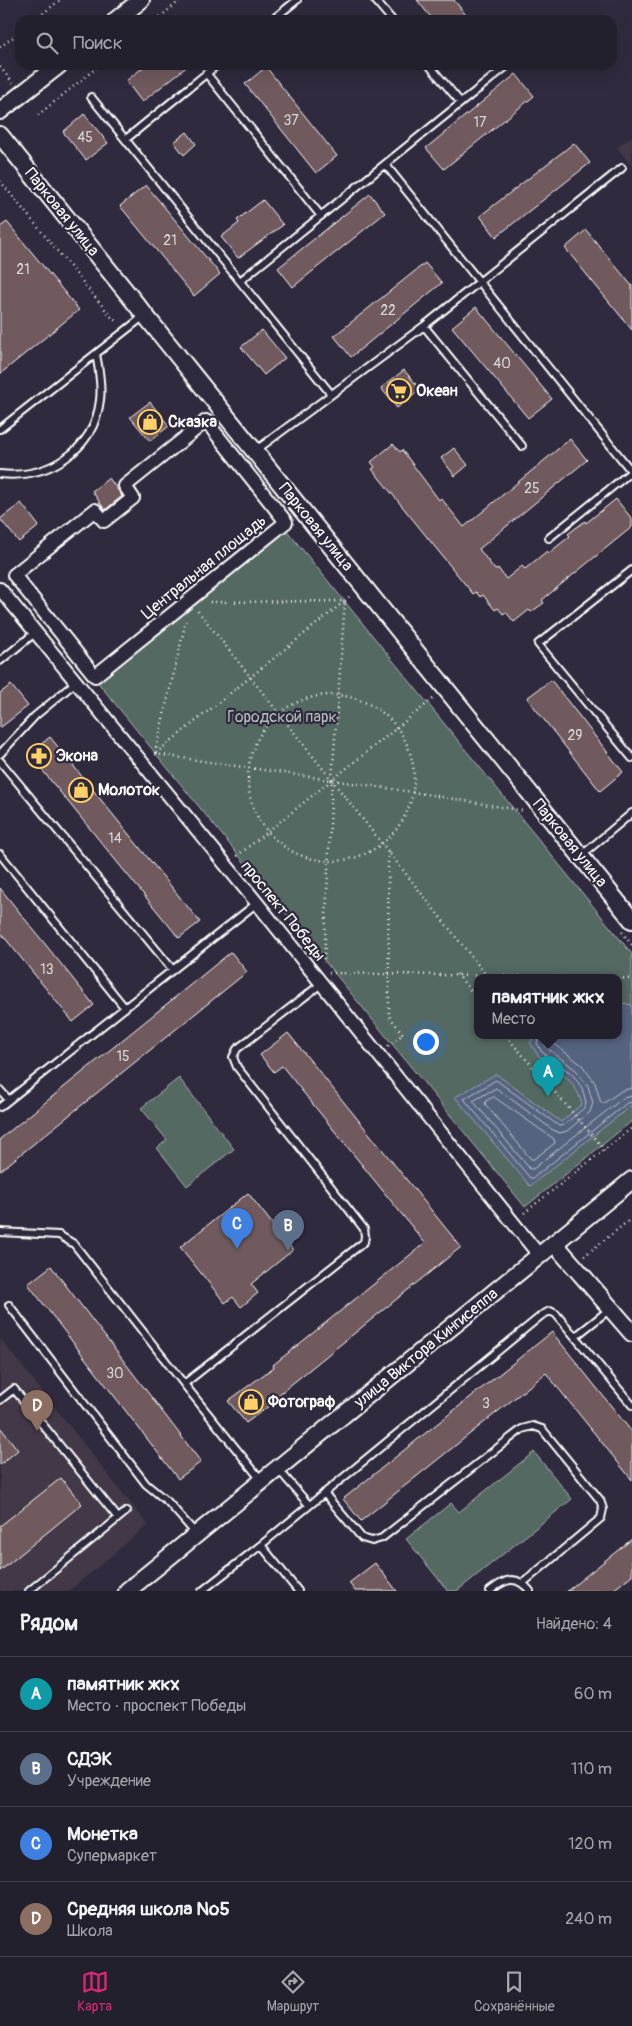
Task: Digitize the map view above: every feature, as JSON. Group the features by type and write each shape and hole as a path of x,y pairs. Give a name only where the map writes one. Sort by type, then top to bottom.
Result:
{"street":[{"path":"122,15 142,0"},
{"path":"0,111 53,70"},
{"name":"Парковая улица","path":"0,135 632,920"},
{"name":"Центральная площадь","path":"206,421 286,522 95,676 14,575 95,510 104,521 133,498 125,486 206,421"},
{"name":"проспект Победы","path":"0,589 539,1255"},
{"name":"улица Виктора Кингисеппа","path":"127,1591 632,1180"},
{"path":"554,1243 632,1333"}],"lane":[{"path":"278,15 297,0"},
{"path":"375,0 388,15"},
{"path":"126,139 210,70"},
{"path":"433,70 460,103"},
{"path":"240,281 502,70"},
{"path":"206,74 321,216"},
{"path":"91,97 331,394"},
{"path":"385,164 632,471 549,538"},
{"path":"256,451 424,326 622,168"},
{"path":"0,429 145,315"},
{"path":"424,326 522,446"},
{"path":"0,474 32,474 47,469 62,462 84,441 98,415 100,398 96,354"},
{"path":"632,570 538,644 632,758"},
{"path":"0,661 36,632"},
{"path":"0,754 34,716 76,682"},
{"path":"0,761 173,970"},
{"path":"581,856 632,813"},
{"path":"0,854 125,1008"},
{"path":"0,1107 256,903"},
{"path":"184,1384 364,1242 364,1229 237,1067 233,1057 237,1048 321,984"},
{"path":"0,1090 9,1100"},
{"path":"0,1232 59,1234 74,1244 262,1482"},
{"path":"9,1305 146,1484 168,1502 197,1535"},
{"path":"576,1336 611,1308"},
{"path":"202,1591 542,1315 550,1311 556,1314 576,1336 632,1405"},
{"path":"0,1400 14,1389 118,1518"},
{"path":"324,1493 362,1538 372,1541 382,1538 522,1429 533,1426 542,1429 600,1500 601,1518 523,1583"},
{"path":"278,1469 309,1505"},
{"path":"29,1591 128,1511"},
{"path":"261,1545 298,1591"},
{"path":"490,1591 507,1581 514,1580 523,1583 530,1591"}],"path":[{"path":"41,15 60,0"},
{"path":"162,15 181,0"},
{"path":"0,47 15,36"},
{"path":"0,67 22,94"},
{"path":"38,115 94,70"},
{"path":"0,181 113,319 128,328"},
{"path":"154,755 351,596 345,589"},
{"path":"210,602 345,601"},
{"path":"324,968 332,779 345,601"},
{"path":"197,610 485,974"},
{"path":"154,755 186,621"},
{"path":"234,858 446,689"},
{"path":"338,696 358,699 379,710 397,727 409,746 414,770 414,792 406,816 392,835 374,850 352,859 328,862 298,854 284,846 268,832 254,810 248,787 249,767 257,740 270,721 280,714 289,706 311,697 338,696"},
{"path":"154,755 332,779 525,812"},
{"path":"387,1047 403,1034 388,1016 388,850"},
{"path":"328,972 474,974"},
{"path":"458,974 474,995"},
{"path":"509,1039 605,1150"},
{"path":"525,1214 632,1128"},
{"path":"573,1264 632,1218"}],"shaded area":[{"path":"632,136 632,167 617,147"},
{"path":"0,1338 148,1525 69,1591 0,1591"}],"green space":[{"name":"Городской парк","path":"284,527 632,954 632,1121 525,1207 95,679"},
{"path":"179,1078 234,1149 187,1186 157,1148 167,1140 141,1108"},
{"path":"534,1452 572,1499 457,1591 448,1591 406,1539 451,1503 459,1512"}],"water":[{"path":"622,1003 632,1005 632,1105 530,1186 455,1097 496,1074 561,1122 582,1104 579,1095 570,1081 539,1056 530,1043 533,1039 622,1039"}],"building":[{"path":"417,0 454,0 466,15 429,15"},
{"path":"140,70 183,70 142,102 126,81"},
{"path":"262,70 268,70 337,156 316,173 245,84"},
{"path":"516,74 534,96 444,169 426,148"},
{"path":"84,114 108,143 86,160 63,132"},
{"path":"187,132 196,144 184,155 174,142"},
{"path":"574,143 590,163 496,237 480,216"},
{"path":"146,185 220,274 194,296 120,206"},
{"path":"370,194 385,213 293,287 278,268"},
{"path":"263,200 283,225 238,258 221,237 239,223 237,220"},
{"path":"7,222 79,310 0,374 0,227"},
{"path":"586,230 632,286 632,330 565,248"},
{"path":"425,263 442,283 351,357 334,336"},
{"path":"476,307 552,399 528,418 452,327"},
{"path":"262,330 285,358 264,375 241,347"},
{"path":"404,370 420,389 397,408 381,388"},
{"name":"Сказка","path":"150,402 169,426 150,441 130,417"},
{"path":"570,439 587,460 479,549 495,570 498,568 506,579 522,566 525,569 547,551 549,553 570,536 568,534 585,521 586,523 616,499 632,519 632,527 542,600 544,603 531,612 529,610 514,622 506,612 503,614 498,608 495,610 483,595 480,597 476,592 473,594 372,469 375,467 371,462 393,444 400,452 402,450 439,500 441,498 464,527"},
{"path":"454,448 468,465 455,476 441,458"},
{"path":"109,478 122,496 105,510 92,491"},
{"path":"21,503 39,526 19,542 0,519"},
{"path":"551,680 623,772 600,791 527,698"},
{"path":"11,685 28,706 0,728 0,693"},
{"path":"50,737 200,922 179,938 29,754"},
{"path":"0,888 94,1005 73,1022 0,932"},
{"path":"231,952 247,972 0,1171 0,1139"},
{"path":"288,1033 461,1247 246,1423 228,1401 274,1367 273,1365 425,1243 282,1066 274,1072 260,1055"},
{"path":"248,1193 293,1250 251,1284 258,1293 241,1307 233,1297 225,1303 180,1247"},
{"path":"51,1266 201,1462 178,1479 28,1284"},
{"path":"552,1332 632,1432 632,1480 546,1373 361,1521 343,1499"},
{"path":"0,1427 18,1450 0,1465"},
{"path":"61,1478 82,1504 0,1571 0,1526"},
{"path":"632,1539 632,1575 612,1591 567,1591"},
{"path":"375,1563 397,1591 355,1591 349,1583"}],"place":[{"name":"Океан","path":"399,391"},
{"name":"Сказка","path":"150,422"},
{"name":"Экона","path":"39,756"},
{"name":"Молоток","path":"81,790"},
{"name":"памятник жкх","path":"548,1097"},
{"name":"Монетка","path":"237,1249"},
{"name":"СДЭК","path":"288,1251"},
{"name":"Фотограф","path":"251,1402"},
{"name":"Средняя школа №5","path":"37,1431"}]}
